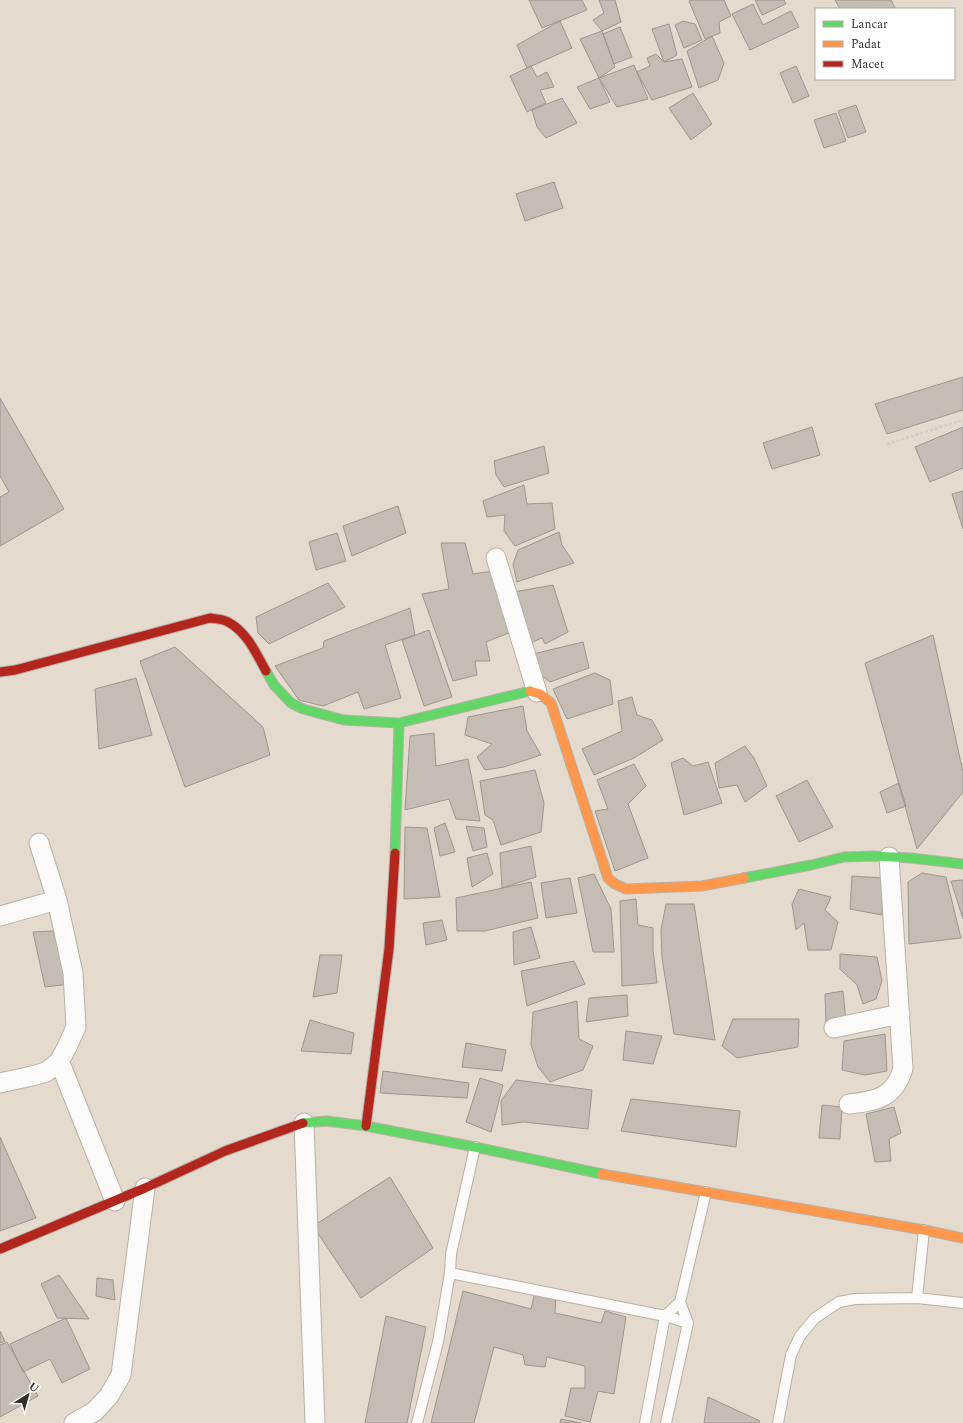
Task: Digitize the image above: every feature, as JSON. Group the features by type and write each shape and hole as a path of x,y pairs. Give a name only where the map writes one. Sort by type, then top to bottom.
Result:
{"street":[{"path":"496,558 537,692"},
{"path":"0,672 15,670 210,618 220,619 227,621 240,630 250,642 274,685 290,703 308,710 344,720 400,723 527,691 537,692 545,696 551,703 608,878 614,884 626,889 702,886 811,865 844,857 874,856 911,858 963,864"},
{"path":"366,1126 389,949 395,869 400,723"},
{"path":"0,1083 46,1072 58,1062 68,1047 76,1027 73,973 57,900 39,843"},
{"path":"849,1104 869,1102 888,1093 897,1083 903,1068 890,857"},
{"path":"0,916 57,900"},
{"path":"834,1028 900,1014"},
{"path":"58,1062 62,1068 115,1201"},
{"path":"0,1249 145,1188 225,1151 304,1123 327,1121 366,1126 595,1173 963,1238"},
{"path":"304,1123 316,1423"},
{"path":"74,1423 95,1411 109,1396 121,1375 145,1188"}],"lane":[{"path":"417,1423 438,1342 450,1273 451,1254 474,1147"},
{"path":"645,1423 665,1316 680,1302 706,1192"},
{"path":"917,1298 924,1230"},
{"path":"450,1273 665,1316 688,1323"},
{"path":"778,1423 791,1355 800,1336 816,1318 839,1302 917,1298 963,1303"},
{"path":"666,1423 688,1323 680,1302"}],"path":[{"path":"887,444 963,420"}],"building":[{"path":"529,0 582,0 587,10 542,28"},
{"path":"599,0 615,0 621,22 602,31 593,20 604,13"},
{"path":"724,0 731,16 719,22 720,33 705,39 689,1"},
{"path":"755,0 784,0 786,4 762,15"},
{"path":"835,0 891,0 895,8 839,8"},
{"path":"753,4 763,25 791,11 799,27 750,50 732,14"},
{"path":"560,21 572,48 527,68 517,45"},
{"path":"683,21 695,24 702,40 684,48 675,25"},
{"path":"669,24 677,55 664,62 652,29"},
{"path":"620,27 632,57 614,64 603,34"},
{"path":"602,31 615,67 599,78 580,39"},
{"path":"712,36 724,63 718,80 699,88 687,51"},
{"path":"656,54 664,62 682,59 692,87 652,100 637,72 650,66 647,58"},
{"path":"634,65 648,99 617,107 599,78"},
{"path":"531,66 537,77 547,72 554,87 540,90 546,103 527,112 510,76"},
{"path":"796,66 809,96 793,103 780,73"},
{"path":"599,78 610,102 590,109 577,87"},
{"path":"693,93 712,124 691,140 669,108"},
{"path":"562,98 577,123 546,138 537,127 532,110"},
{"path":"856,105 866,132 848,138 838,111"},
{"path":"836,113 846,141 824,148 814,120"},
{"path":"554,182 563,208 525,221 516,194"},
{"path":"963,377 963,410 887,434 875,404"},
{"path":"0,398 64,509 0,546 0,497 9,492 0,476"},
{"path":"812,427 820,455 772,469 763,443"},
{"path":"963,427 963,468 930,482 915,447"},
{"path":"544,446 549,473 504,487 496,475 494,461"},
{"path":"524,485 527,504 552,503 555,529 515,546 504,531 505,515 487,517 483,501"},
{"path":"963,491 963,529 952,494"},
{"path":"398,506 406,533 352,556 343,526"},
{"path":"559,532 562,545 574,563 517,582 513,564 518,550"},
{"path":"337,533 346,561 316,570 309,542"},
{"path":"441,543 465,543 473,574 493,571 511,632 486,642 490,661 475,661 477,675 453,681 422,594 449,589"},
{"path":"328,583 345,607 269,644 258,633 256,617"},
{"path":"553,585 568,632 545,644 542,638 528,644 514,592"},
{"path":"410,608 415,635 385,645 401,698 364,709 358,692 323,706 299,700 275,666 323,648 324,641"},
{"path":"429,630 452,697 424,706 402,640"},
{"path":"933,635 963,772 963,792 917,849 865,663"},
{"path":"583,642 589,668 550,682 536,671 533,654"},
{"path":"175,647 263,727 270,755 185,787 140,661"},
{"path":"595,673 610,680 613,704 567,719 553,689"},
{"path":"136,678 152,735 99,749 95,689"},
{"path":"632,697 637,715 652,720 663,740 634,758 594,775 582,749 622,731 618,701"},
{"path":"523,706 527,731 541,755 504,767 485,770 477,757 492,744 465,735 468,717"},
{"path":"434,733 436,766 468,759 480,821 456,819 449,799 405,810 410,736"},
{"path":"745,746 754,758 767,786 745,802 737,785 719,788 715,763"},
{"path":"683,758 693,766 708,762 722,803 684,815 671,763"},
{"path":"634,764 646,786 628,804 648,858 615,871 595,811 608,809 597,780"},
{"path":"535,770 544,803 541,832 501,845 493,820 485,815 480,781"},
{"path":"807,780 833,827 799,842 776,796"},
{"path":"899,783 906,806 887,813 880,792"},
{"path":"445,823 455,852 440,856 434,828"},
{"path":"466,826 484,828 487,847 473,851"},
{"path":"405,827 427,828 440,897 404,899"},
{"path":"531,846 536,877 502,888 500,853"},
{"path":"487,853 493,874 472,887 467,858"},
{"path":"922,873 946,877 961,938 909,944 908,882"},
{"path":"594,874 611,909 614,952 593,952 578,878"},
{"path":"852,876 883,878 882,915 850,909"},
{"path":"570,878 577,913 546,918 541,883"},
{"path":"963,880 963,919 951,881"},
{"path":"531,882 538,918 485,931 457,931 456,898"},
{"path":"799,889 831,897 825,910 838,922 831,950 808,950 804,923 796,930 792,904"},
{"path":"636,899 638,925 653,928 653,950 657,983 622,986 620,901"},
{"path":"666,904 694,904 715,1040 674,1034 662,958 661,930"},
{"path":"442,920 447,940 426,945 423,923"},
{"path":"531,927 540,958 514,965 513,932"},
{"path":"53,931 70,984 45,987 33,932"},
{"path":"840,954 877,957 882,981 876,999 863,1004 857,985 840,969"},
{"path":"320,955 342,955 337,993 313,997"},
{"path":"574,961 585,984 527,1006 521,971"},
{"path":"843,991 846,1021 826,1023 825,994"},
{"path":"627,995 628,1016 586,1022 589,998"},
{"path":"577,1001 579,1039 593,1046 583,1070 550,1082 538,1067 531,1045 533,1012"},
{"path":"733,1019 799,1019 798,1047 737,1058 722,1046"},
{"path":"310,1020 354,1033 351,1054 301,1051"},
{"path":"626,1031 662,1036 653,1064 623,1060"},
{"path":"885,1034 887,1071 865,1075 842,1070 844,1041"},
{"path":"466,1043 506,1050 502,1071 462,1067"},
{"path":"383,1071 469,1083 467,1098 380,1093"},
{"path":"480,1078 503,1085 491,1132 466,1122"},
{"path":"516,1080 592,1090 588,1129 524,1122 502,1125 501,1101"},
{"path":"631,1099 740,1111 736,1147 621,1131"},
{"path":"822,1105 842,1107 840,1139 819,1138"},
{"path":"894,1107 901,1133 889,1139 891,1161 875,1162 866,1114"},
{"path":"0,1137 36,1218 0,1231"},
{"path":"390,1177 433,1248 361,1298 313,1226"},
{"path":"59,1275 89,1319 57,1318 41,1284"},
{"path":"97,1278 113,1280 115,1300 96,1296"},
{"path":"463,1291 531,1309 535,1292 556,1297 555,1313 601,1323 605,1311 626,1317 614,1394 598,1391 590,1422 565,1416 571,1388 585,1388 585,1366 547,1357 545,1367 525,1365 523,1355 494,1347 474,1423 431,1423"},
{"path":"386,1316 426,1327 407,1423 365,1423"},
{"path":"66,1318 90,1369 62,1383 50,1359 23,1372 10,1344"},
{"path":"0,1331 5,1341 0,1343"},
{"path":"7,1342 38,1396 0,1417 0,1345"},
{"path":"708,1397 760,1421 759,1423 704,1423"},
{"path":"561,1419 581,1423 560,1423"}],"traffic: fast":[{"path":"266,671 274,685 291,703 303,709 344,720 399,723 530,691"},
{"path":"395,853 399,723"},
{"path":"744,878 844,857 874,856 911,858 963,864"},
{"path":"303,1123 327,1121 366,1126 602,1174"}],"traffic: slow":[{"path":"530,691 540,694 551,703 608,878 615,884 626,889 702,886 744,878"},
{"path":"602,1174 963,1238"}],"traffic: jam":[{"path":"0,672 15,670 210,618 226,621 241,631 255,650 266,671"},
{"path":"366,1126 389,949 395,853"},
{"path":"0,1249 145,1188 225,1151 303,1123"}]}
